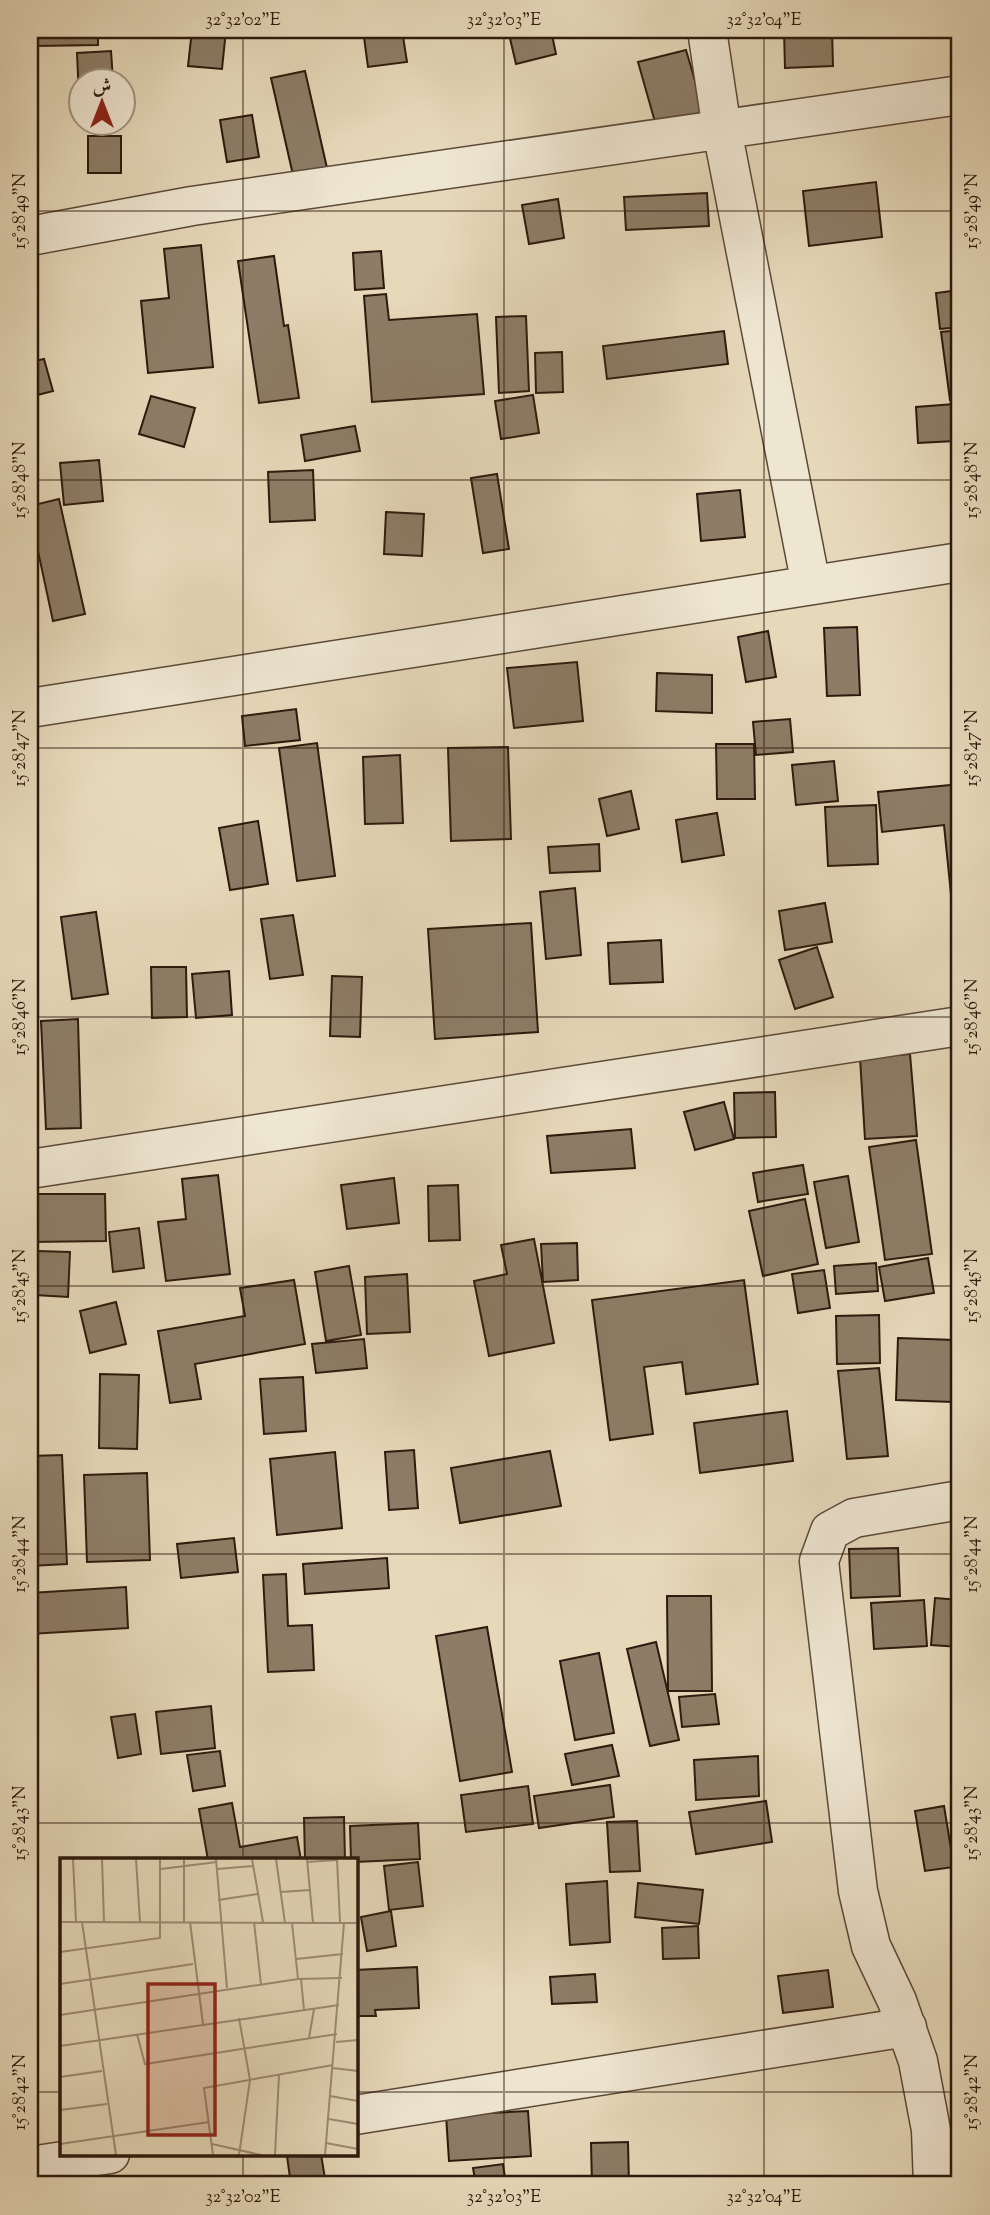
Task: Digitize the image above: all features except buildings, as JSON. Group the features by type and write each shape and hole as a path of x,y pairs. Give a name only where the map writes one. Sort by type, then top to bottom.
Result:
{"street":[{"path":"707,30 722,130 811,585"},
{"path":"30,236 192,206 960,95"},
{"path":"30,708 960,562"},
{"path":"30,1169 960,1026"},
{"path":"933,2185 931,2130 918,2061 897,2001 871,1946 858,1891 819,1561 830,1531 854,1518 960,1500"},
{"path":"357,2115 907,2027"},
{"path":"30,2166 97,2156"}]}
